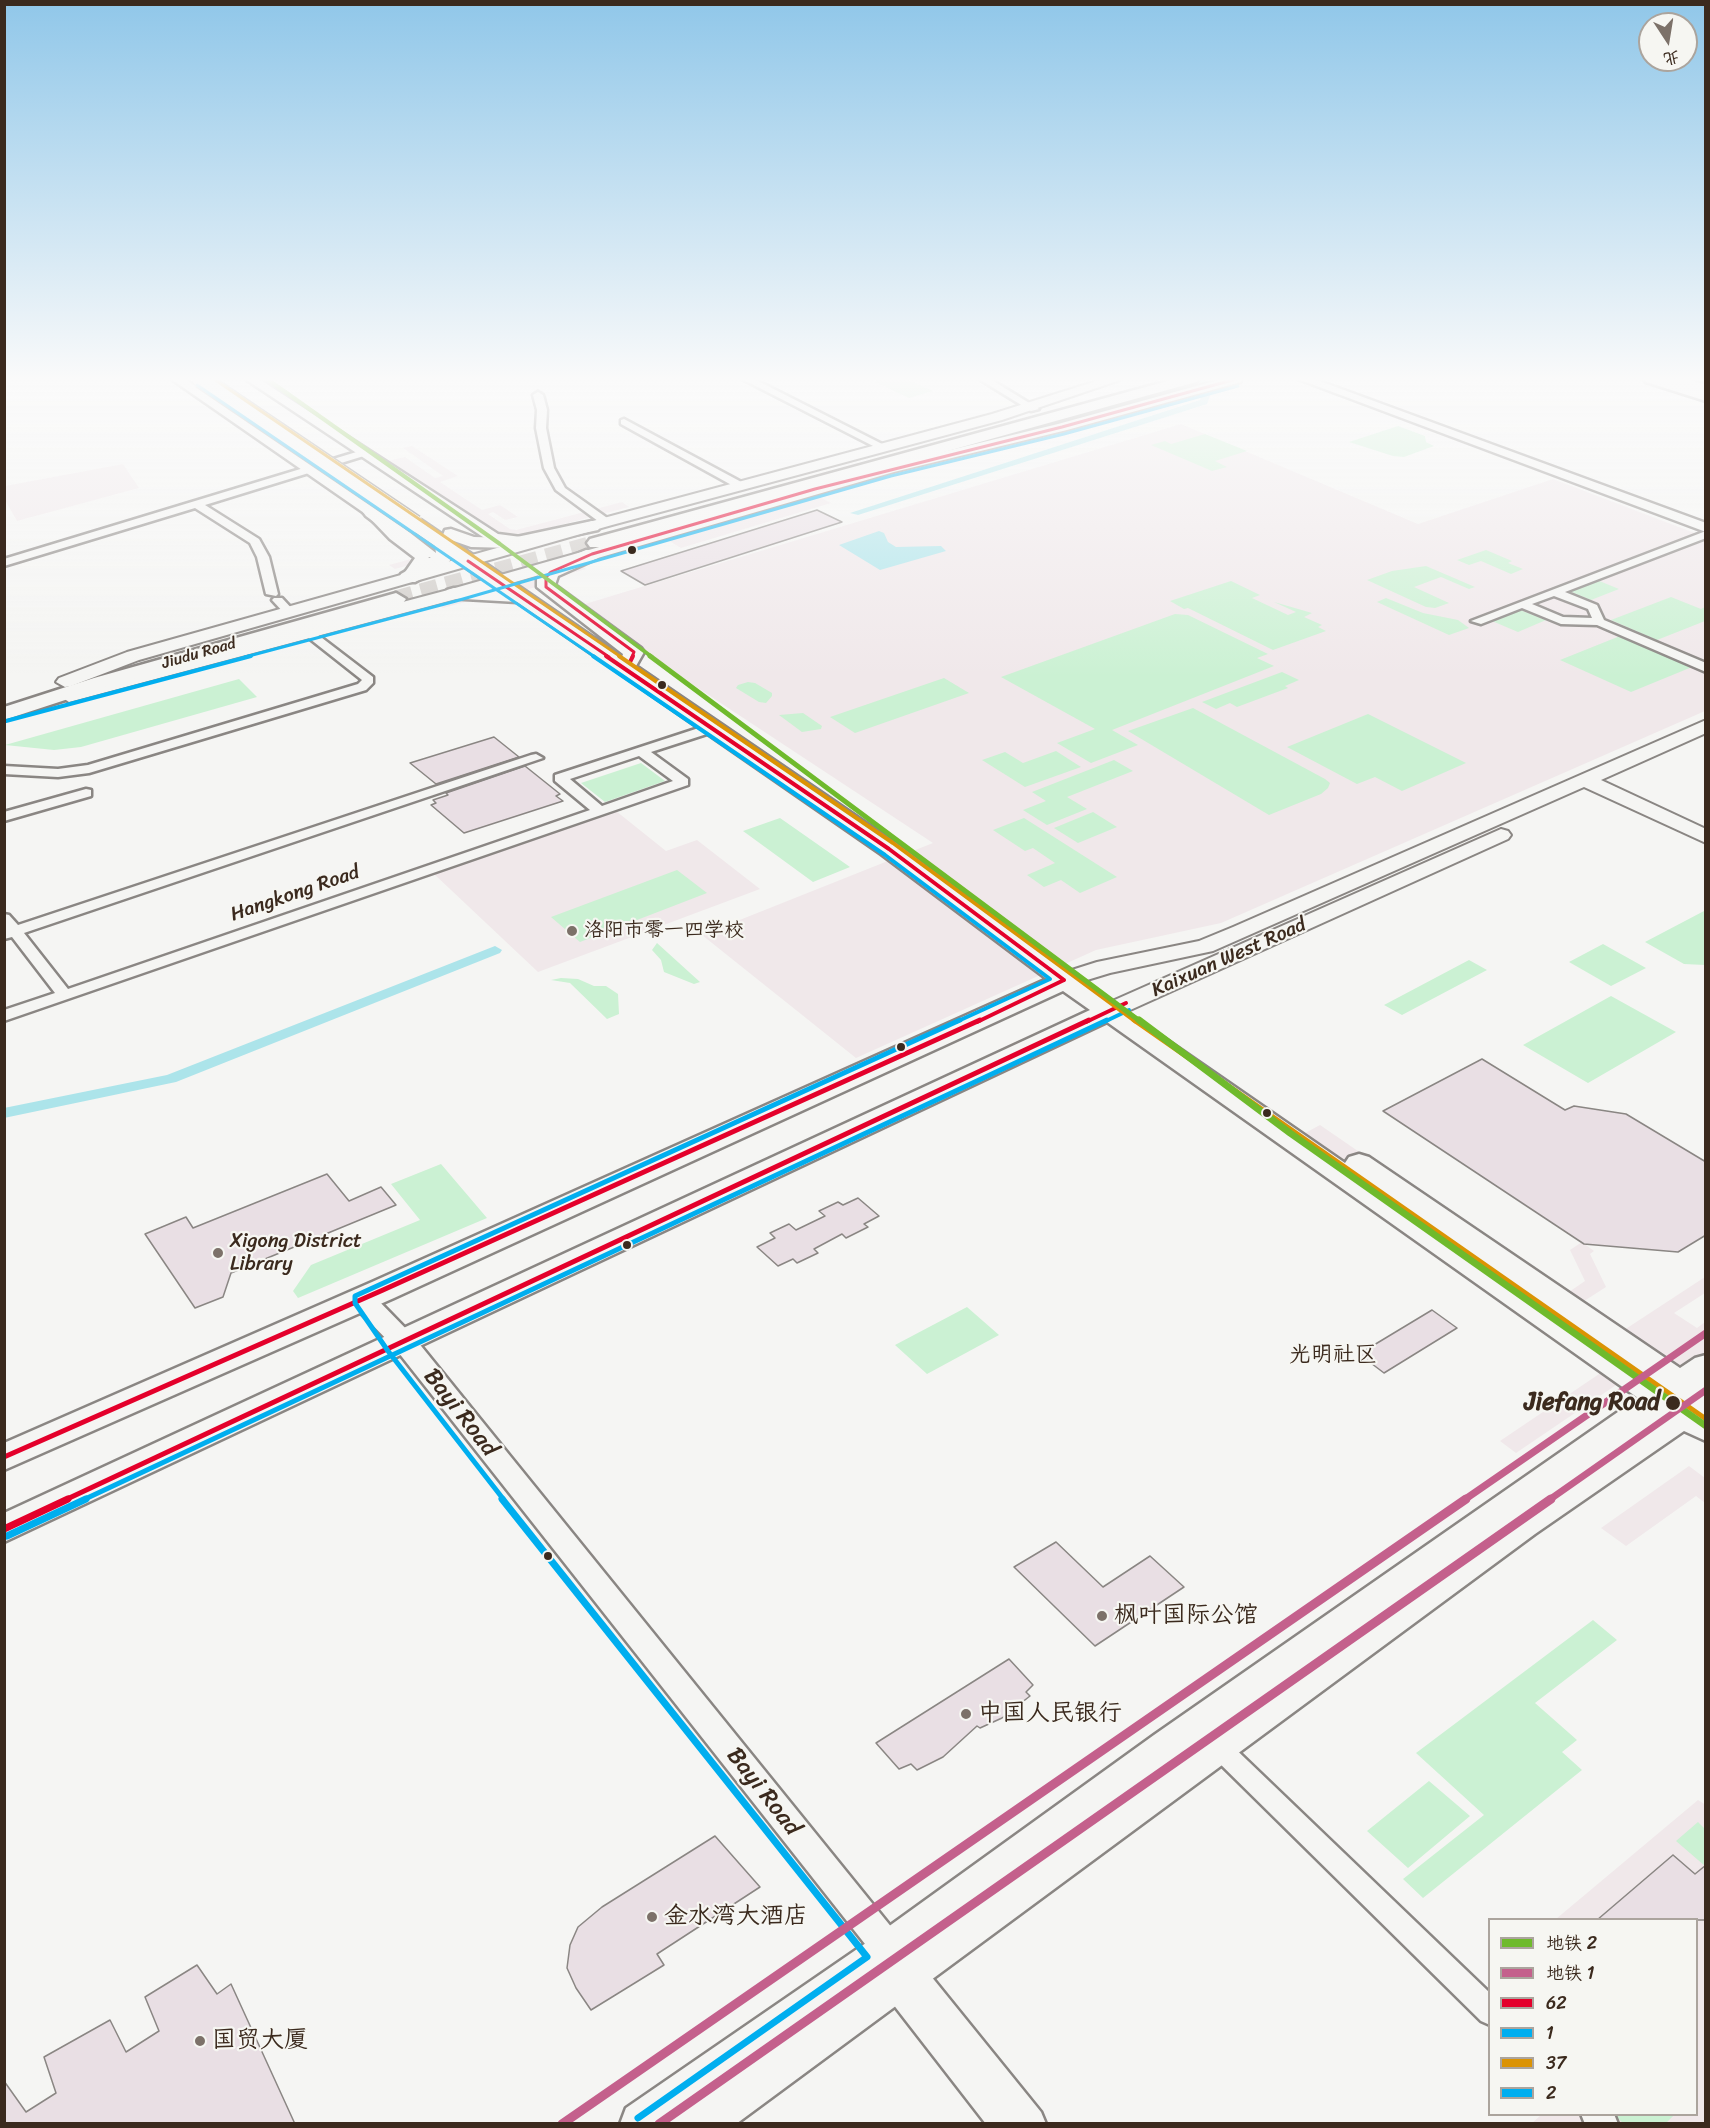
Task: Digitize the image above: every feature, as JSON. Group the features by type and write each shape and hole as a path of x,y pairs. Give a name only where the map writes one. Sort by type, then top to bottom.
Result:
{"main road":[{"path":"355,478 421,521"},
{"path":"361,478 503,580 938,868 1074,976"},
{"path":"453,594 503,580 597,539 741,486 769,478"},
{"path":"630,662 634,652 546,587 546,577 597,539 807,478"},
{"path":"445,538 493,544 530,540 597,539 828,478"},
{"path":"408,578 475,559 597,539 850,478"},
{"path":"372,512 423,552 438,551 445,538"},
{"path":"445,538 483,536 477,527"},
{"path":"11,709 309,632 393,596 408,578 442,559 446,551 445,538"},
{"path":"503,580 521,598 1692,1403"},
{"path":"65,682 280,602 488,593 521,598"},
{"name":"Jiudu Road","path":"11,709 65,682 393,596"},
{"name":"Jiudu Road","path":"11,709 393,596"},
{"name":"Kaixuan West Road","path":"4,1530 1117,1007 1603,782 1706,726"},
{"name":"Kaixuan West Road","path":"4,1457 362,1299 1074,976 1205,946 1603,782 1706,743"},
{"path":"1603,782 1706,825"},
{"path":"1603,782 1706,837"},
{"path":"642,2124 893,1966 1216,1745 1692,1403 1706,1366"},
{"path":"698,2124 1168,1747 1692,1403"}],"street":[{"path":"4,563 274,478"},
{"path":"322,478 372,512 394,536 422,556 423,561 408,578"},
{"path":"402,478 477,527 504,541 530,540"},
{"path":"554,478 597,539"},
{"path":"727,478 741,486"},
{"path":"1574,478 1706,527"},
{"path":"1576,478 1706,527"},
{"path":"195,503 255,541 280,602"},
{"path":"1477,621 1706,534"},
{"path":"1555,592 1593,607 1599,622"},
{"path":"1522,604 1561,620 1599,622 1706,668"},
{"path":"4,770 58,773 89,770 362,687 369,680 309,632"},
{"path":"600,811 560,778 711,728"},
{"name":"Hangkong Road","path":"4,1016 683,782 640,751"},
{"path":"10,933 536,758"},
{"path":"4,817 86,793"},
{"path":"4,918 10,933 65,995"},
{"name":"Bayi Road","path":"362,1299 893,1966 1029,2124"},
{"path":"1216,1745 1488,2010"},
{"name":"Bayi Road","path":"893,1966 1008,2124"}],"shaded area":[{"path":"46,478 133,478 139,488 17,521 5,500 5,486"},
{"path":"395,478 451,478 440,482 482,510 500,505 518,517 505,520 493,512 488,514 510,529 516,530 622,502 629,507 469,549 516,583 581,565 586,569 537,583 540,586 521,591 517,588 443,608 439,605 505,586 457,552 395,569 389,565 484,539"},
{"path":"1001,478 1310,478 1418,524 1553,479 1705,537 1705,711 1221,923 1096,950 856,1058 702,935 933,843 575,607"},
{"path":"816,495 831,503 681,548 666,539"},
{"name":"洛阳市零一四学校","path":"616,811 666,851 697,840 760,889 538,972 433,873"},
{"path":"1320,1125 1566,1294 1585,1281 1570,1250 1582,1242 1594,1251 1590,1254 1606,1287 1581,1303 1621,1332 1705,1277 1705,1293 1674,1313 1697,1328 1705,1322 1705,1441 1622,1381 1516,1453 1500,1441 1605,1370 1287,1143"},
{"path":"1689,1466 1705,1478 1705,1503 1696,1496 1626,1546 1601,1528"},
{"path":"1698,1800 1706,1805 1705,2123 1531,2124 1540,2116 1698,2116 1698,1918 1557,1918"}],"green space":[{"path":"1486,550 1512,561 1508,563 1523,569 1511,574 1481,561 1469,565 1457,560"},
{"path":"1426,566 1475,587 1469,589 1441,577 1414,587 1449,603 1435,608 1426,607 1367,580 1392,571"},
{"path":"1597,580 1619,589 1591,600 1569,591"},
{"path":"1231,581 1260,595 1252,598 1288,615 1296,612 1274,602 1312,613 1304,617 1322,625 1318,627 1326,631 1273,650 1170,601"},
{"path":"1671,597 1701,609 1705,607 1705,621 1657,640 1611,620"},
{"path":"1386,598 1423,613 1458,620 1469,628 1449,635 1377,602"},
{"path":"1520,610 1546,620 1518,632 1492,621"},
{"path":"1175,614 1188,615 1268,654 1257,658 1274,666 1112,730 1138,745 1091,763 1057,743 1095,729 1001,677"},
{"path":"1620,636 1692,667 1631,692 1560,660"},
{"path":"1282,672 1299,680 1285,686 1288,688 1237,707 1230,703 1216,709 1202,702"},
{"path":"944,678 969,693 855,733 830,717"},
{"path":"239,679 257,697 81,747 54,750 5,745"},
{"path":"748,682 755,683 772,693 772,696 766,703 759,702 736,688"},
{"path":"1193,708 1325,779 1330,783 1328,788 1321,794 1269,815 1128,731"},
{"path":"803,713 822,726 821,729 802,732 779,715"},
{"path":"1368,714 1466,763 1402,791 1375,777 1357,784 1287,747"},
{"path":"1056,751 1081,767 1025,787 982,760 1005,752 1023,763"},
{"path":"1114,760 1133,771 1067,797 1087,809 1047,825 1023,810 1046,801 1032,792"},
{"path":"641,763 665,781 605,802 581,783"},
{"path":"1093,812 1117,827 1078,843 1054,828"},
{"path":"780,818 850,867 813,882 743,831"},
{"path":"1024,818 1117,877 1080,893 1061,880 1044,887 1027,875 1055,863 1033,848 1025,851 993,830"},
{"path":"677,870 707,893 580,942 551,917"},
{"path":"1704,911 1705,965 1684,964 1645,942"},
{"path":"657,943 700,982 694,984 664,972 661,960 652,950"},
{"path":"1603,944 1646,968 1611,986 1569,962"},
{"path":"1469,960 1487,970 1402,1015 1384,1005"},
{"path":"578,979 594,986 606,986 618,994 619,1014 607,1019 570,983 551,980"},
{"path":"1611,996 1676,1032 1588,1083 1523,1045"},
{"path":"441,1164 487,1218 298,1298 293,1291 311,1265 420,1220 391,1184"},
{"path":"967,1307 999,1335 927,1374 895,1345"},
{"path":"1593,1620 1617,1640 1535,1703 1577,1740 1562,1752 1582,1770 1423,1898 1403,1879 1484,1815 1416,1753"},
{"path":"1429,1781 1470,1816 1408,1868 1367,1831"},
{"path":"1698,1822 1705,1829 1705,1866 1676,1841"},
{"path":"1615,2116 1673,2116 1665,2124 1623,2123"}],"water":[{"path":"879,531 884,533 888,542 896,547 941,546 946,551 880,570 839,545"}],"building":[{"path":"817,510 842,522 645,585 621,571"},
{"path":"494,737 519,757 436,784 410,763"},
{"path":"525,766 560,794 556,796 563,801 464,833 431,805 436,803 433,800 448,795 446,793"},
{"path":"1482,1059 1565,1110 1574,1106 1626,1114 1706,1162 1706,1235 1678,1252 1584,1244 1383,1111"},
{"name":"Xigong District Library","path":"327,1174 349,1201 381,1187 396,1205 231,1273 223,1297 195,1308 145,1234 186,1217 193,1228"},
{"path":"858,1198 879,1216 864,1224 868,1227 846,1238 842,1234 814,1249 818,1253 797,1263 793,1259 778,1266 757,1247 775,1238 770,1233 789,1224 796,1230 825,1216 819,1211 838,1202 843,1205"},
{"path":"1432,1310 1457,1328 1384,1373 1359,1354"},
{"name":"枫叶国际公馆","path":"1056,1542 1103,1587 1150,1556 1184,1587 1095,1646 1014,1567"},
{"name":"中国人民银行","path":"1009,1659 1033,1685 1026,1692 1030,1696 1002,1718 980,1728 977,1726 943,1757 917,1770 911,1764 899,1769 876,1743"},
{"name":"金水湾大酒店","path":"715,1836 760,1887 657,1954 664,1965 591,2010 576,1988 567,1968 570,1945 578,1927 602,1907"},
{"path":"1673,1855 1695,1874 1706,1865 1706,1920 1698,1920 1698,1918 1599,1918"},
{"name":"国贸大厦","path":"197,1965 217,1994 231,1984 295,2124 4,2124 4,2081 26,2112 56,2093 44,2057 110,2020 126,2052 159,2031 145,1997"}],"waterway":[{"path":"855,513 964,478"},
{"path":"4,1113 171,1079 495,950"}],"tunnel":[{"path":"396,599 596,543"}],"metro line":[{"name":"2","path":"407,478 500,544 1290,1133 1706,1426"},
{"name":"1","path":"562,2124 1706,1333"},
{"name":"1","path":"659,2124 1706,1390"}],"transit line":[{"name":"1","path":"334,478 885,855 1050,979 355,1296 355,1303 388,1351 477,1467 867,1957 638,2118"},
{"name":"37","path":"359,478 893,843 1068,974 1706,1419"},
{"name":"62","path":"630,662 634,652 546,587 546,577 551,572 592,554 858,478"},
{"name":"2","path":"6,721 456,601 883,478"},
{"name":"62","path":"468,561 889,849 1064,980"},
{"name":"62","path":"4,1457 383,1290 1043,992 1064,980"},
{"name":"62","path":"4,1529 1126,1003"},
{"name":"1","path":"7,1536 1129,1010"}],"place":[{"name":"洛阳市零一四学校","path":"572,931"},
{"name":"Xigong District Library","path":"218,1253"},
{"name":"Jiefang Road","path":"1673,1403"},
{"name":"枫叶国际公馆","path":"1102,1616"},
{"name":"中国人民银行","path":"966,1714"},
{"name":"金水湾大酒店","path":"652,1917"},
{"name":"国贸大厦","path":"200,2041"}],"district":[{"name":"光明社区","path":"1333,1355"}]}
